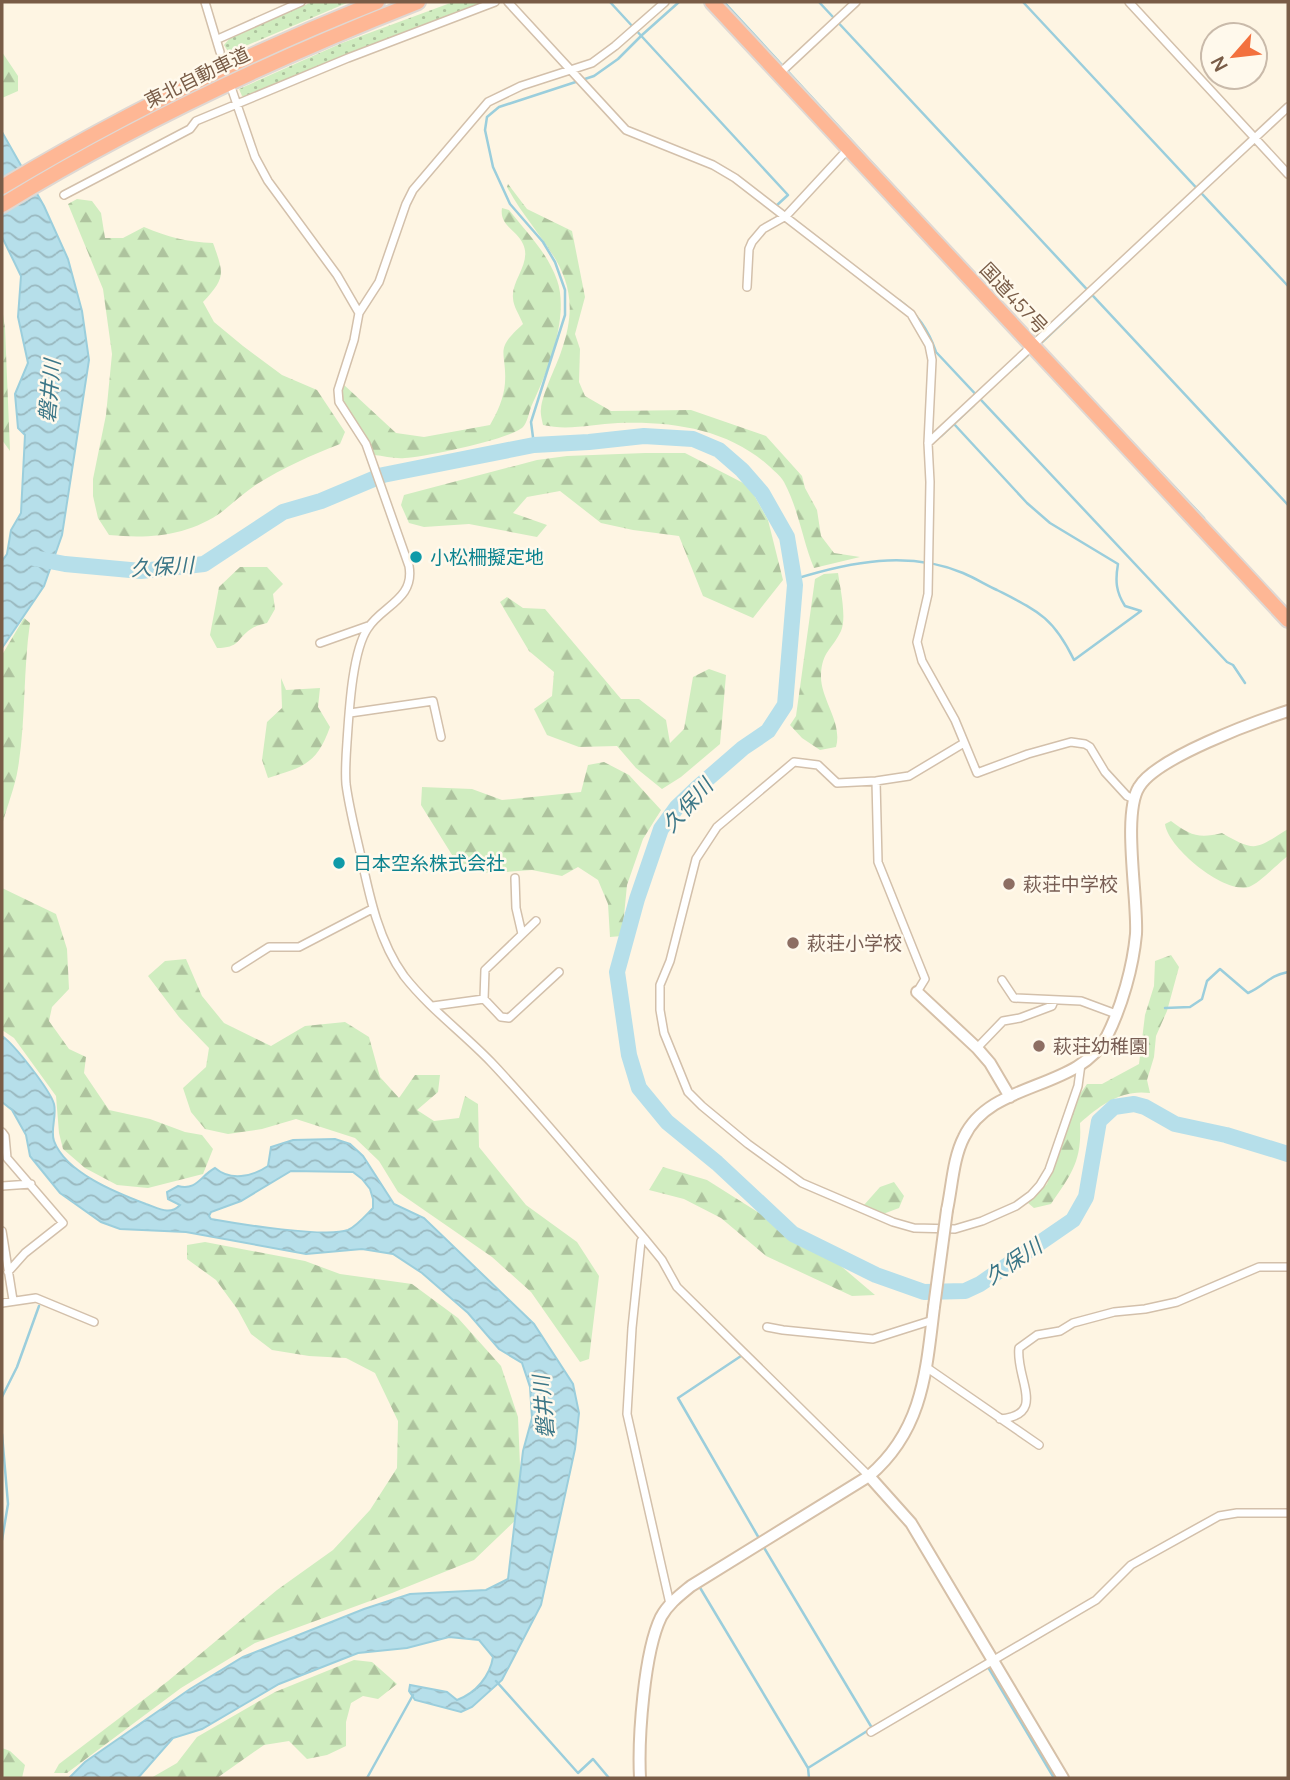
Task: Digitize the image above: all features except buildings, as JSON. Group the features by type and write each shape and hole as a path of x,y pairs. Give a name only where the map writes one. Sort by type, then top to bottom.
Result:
{"highway":[{"name":"東北自動車道","path":"2,205 44,171 155,101 377,2"},
{"name":"東北自動車道","path":"2,187 44,171 219,86 324,39 418,2"},
{"name":"国道457号","path":"712,2 1287,617"}],"street":[{"path":"205,2 220,52"},
{"path":"218,39 301,2"},
{"path":"64,195 190,129 195,121 348,58 495,2"},
{"path":"508,2 626,130 713,165 786,216 911,314 929,345 932,360 928,443 928,594 917,642 922,661 955,720 977,773 1071,742 1084,744 1090,747 1105,772 1134,799"},
{"path":"320,643 369,625 400,599 407,589 411,575 366,444 339,402 338,390 354,340 359,313 379,282 413,190 488,102 502,94 592,63 665,2"},
{"path":"780,74 856,2"},
{"path":"1129,2 1288,174"},
{"path":"232,90 255,158 268,181 324,256 359,313"},
{"path":"928,443 1288,107"},
{"path":"747,287 752,242 763,229 786,216 849,148"},
{"path":"369,625 358,652 350,713 346,783 372,909 389,950 404,976 490,1061 644,1238 662,1260 677,1287 869,1476 911,1523 1063,1778"},
{"path":"350,713 433,701 441,737"},
{"path":"640,1778 643,1699 653,1639 662,1616 670,1604 691,1586 883,1465 908,1429 919,1404 947,1210 963,1138 981,1116 1010,1097 1081,1064 1097,1051 1107,1036 1130,968 1136,934 1132,812 1137,789 1160,768 1222,735 1288,711"},
{"path":"964,743 909,776 876,781 837,783 818,765 794,762 717,827 696,859 670,961 660,985 664,1033 688,1091 748,1144 802,1183 894,1223 914,1228 955,1229 1016,1206 1031,1195 1049,1170 1077,1086 1081,1064"},
{"path":"876,781 878,862 925,979 917,992 977,1048 990,1063 1010,1097"},
{"path":"515,878 516,908 522,934"},
{"path":"236,968 269,947 299,947 372,909"},
{"path":"536,921 485,970 484,999 500,1017 509,1018 559,972"},
{"path":"1002,980 1014,998 1054,1002 1081,1001 1116,1014"},
{"path":"433,1006 484,999"},
{"path":"977,1048 1003,1021 1031,1014 1052,1006 1054,1002"},
{"path":"2,1132 5,1136 7,1158 63,1223 25,1253 8,1272"},
{"path":"2,1186 31,1184"},
{"path":"2,1231 13,1300"},
{"path":"644,1238 641,1241 632,1328 627,1414 670,1604"},
{"path":"1000,1419 1014,1418 1021,1415 1025,1409 1025,1389 1018,1354 1024,1343 1037,1335 1060,1331 1073,1323 1114,1312 1177,1302 1259,1267 1288,1267"},
{"path":"2,1303 36,1298 94,1322"},
{"path":"767,1326 873,1339 933,1320"},
{"path":"926,1367 1039,1445"},
{"path":"871,1732 1096,1600 1132,1565 1219,1516 1237,1513 1288,1513"}],"green space":[{"path":"312,2 349,2 229,53 224,45 230,38"},
{"path":"453,2 490,2 247,97 242,96 239,89 342,43"},
{"path":"2,52 18,76 18,91 2,98"},
{"path":"508,184 527,209 572,231 585,297 575,334 580,349 579,382 585,396 611,411 691,410 766,436 802,476 817,510 821,536 834,553 860,557 814,568 793,503 782,480 753,453 736,443 698,430 659,424 618,423 571,427 543,425 542,403 561,352 568,324 569,301 557,262 520,208 507,187"},
{"path":"77,199 92,201 101,213 105,238 123,238 144,227 178,238 213,243 221,275 216,287 203,302 214,322 282,375 317,390 345,432 340,444 267,478 223,511 197,526 154,536 109,535 98,518 93,496 93,479 106,415 112,354 103,289 68,204"},
{"path":"502,208 509,210 542,252 553,270 560,295 561,311 555,345 526,423 515,432 502,437 448,451 405,458 374,455 366,436 341,398 343,384 396,433 424,437 490,425 502,400 505,346 523,324 515,308 513,291 523,265 525,251 520,239 503,219"},
{"path":"2,307 5,328 10,451 2,440"},
{"path":"685,453 749,486 768,520 783,580 753,618 703,596 679,536 601,523 560,491 527,497 513,513 547,525 537,537 469,524 424,527 409,523 401,505 404,495 537,460"},
{"path":"240,567 267,567 283,584 273,594 275,609 267,623 253,628 234,645 217,648 210,635 219,587"},
{"path":"838,573 843,625 825,656 821,675 837,738 836,747 820,750 802,738 790,725 796,716 815,579 824,574"},
{"path":"507,597 523,608 545,609 621,699 639,699 666,720 670,743 684,729 693,677 709,669 726,675 720,744 681,777 662,789 636,768 617,746 579,747 547,735 534,709 552,696 554,672 529,651 500,602"},
{"path":"24,618 30,623 21,750 2,825 2,655"},
{"path":"281,678 286,690 320,688 318,707 330,727 320,749 307,762 291,771 268,778 262,760 267,722 282,708"},
{"path":"604,762 629,775 661,810 643,839 627,885 622,936 610,937 608,904 598,880 578,867 562,876 532,870 493,873 462,871 421,805 422,787 472,789 502,800 581,792 588,765"},
{"path":"1171,821 1195,834 1207,836 1222,833 1249,846 1269,841 1288,829 1288,856 1253,885 1238,887 1212,876 1186,856 1168,834 1165,824"},
{"path":"2,888 56,914 67,949 69,989 52,1007 49,1021 69,1049 86,1057 84,1073 109,1110 202,1135 213,1149 203,1174 148,1188 117,1185 85,1168 63,1149 56,1096 14,1038 2,1030"},
{"path":"1171,955 1179,967 1167,1011 1156,1036 1154,1057 1147,1080 1150,1093 1121,1096 1095,1110 1080,1123 1079,1147 1070,1175 1051,1204 1034,1208 1028,1203 1047,1184 1078,1097 1087,1084 1102,1084 1139,1064 1145,1015 1154,986 1155,961"},
{"path":"186,959 202,996 224,1023 271,1046 305,1026 345,1022 369,1037 380,1077 399,1098 415,1075 440,1075 438,1092 417,1110 434,1121 459,1118 465,1096 478,1104 479,1147 526,1205 577,1242 599,1276 589,1359 580,1362 531,1292 492,1257 398,1192 379,1161 355,1138 296,1119 262,1129 228,1134 205,1129 191,1112 183,1088 206,1067 209,1048 179,1017 148,976 165,961"},
{"path":"663,1167 707,1180 835,1261 875,1295 852,1296 766,1256 721,1218 684,1199 649,1190"},
{"path":"894,1182 904,1196 899,1208 883,1214 864,1205 880,1187"},
{"path":"205,1242 305,1261 340,1274 412,1284 458,1318 501,1366 518,1417 522,1514 474,1560 255,1643 181,1688 67,1773 54,1773 59,1764 168,1681 277,1590 333,1550 370,1510 397,1468 398,1421 375,1373 346,1358 272,1350 251,1334 238,1310 216,1280 187,1259 187,1245"},
{"path":"354,1660 372,1662 397,1684 378,1699 363,1696 351,1703 346,1722 346,1746 327,1755 307,1759 289,1741 264,1745 217,1778 151,1778 177,1763 197,1737 275,1692"},
{"path":"2,1748 10,1751 25,1765 22,1778 2,1778"}],"water":[{"name":"磐井川","path":"2,132 44,206 68,259 82,311 89,360 62,535 44,586 2,648 2,561 7,554 11,530 21,513 25,435 18,428 15,394 28,363 18,317 21,276 2,237"},
{"name":"磐井川","path":"2,1036 23,1057 51,1097 55,1109 54,1141 69,1163 107,1188 164,1210 172,1210 180,1205 168,1199 167,1192 178,1186 194,1185 215,1168 234,1176 262,1170 268,1166 271,1147 293,1140 335,1139 350,1144 363,1156 394,1204 424,1218 534,1324 573,1384 579,1413 575,1449 541,1605 502,1680 472,1707 461,1712 415,1700 409,1691 410,1685 447,1692 457,1700 470,1693 485,1677 493,1657 479,1640 449,1637 407,1648 358,1653 279,1684 202,1729 173,1738 138,1778 69,1778 85,1762 190,1689 243,1657 364,1609 410,1594 486,1590 508,1579 523,1451 532,1418 530,1387 522,1363 499,1349 468,1313 422,1273 393,1254 362,1249 306,1254 186,1232 120,1229 101,1222 60,1193 30,1156 26,1135 12,1110 2,1102","holes":["291,1171 353,1172 370,1189 373,1208 348,1230 321,1232 282,1229 211,1219 209,1216 211,1212 241,1201"]}],"waterway":[{"path":"610,2 788,195 777,207"},
{"path":"534,445 531,422 565,315 565,290 555,262 543,242 510,204 493,167 485,130 487,117 499,107 594,76 618,59 679,2"},
{"path":"724,2 948,245"},
{"path":"819,2 1288,505"},
{"path":"1023,2 1288,286"},
{"path":"788,215 822,241"},
{"path":"1040,344 1092,295"},
{"path":"899,300 922,323 936,352 1227,662 1233,665 1245,683"},
{"path":"1015,367 1028,355"},
{"path":"941,436 974,405"},
{"path":"1098,406 1204,518"},
{"path":"795,579 879,561 900,560 942,566 972,577 1034,610 1051,624 1074,660 1141,611 1125,606 1122,601 1117,586 1118,564 1050,523 1027,503 954,424"},
{"name":"久保川","path":"34,558 65,564 141,571 204,564 283,512 321,501 383,475 534,445 644,436 693,439 719,450 742,470 762,493 787,537 795,585 785,705 768,731 743,748 697,788 677,807 661,829 637,899 617,972 629,1055 639,1088 667,1122 717,1163 793,1234 876,1275 924,1292 965,1291 980,1284 1073,1220 1086,1197 1099,1121 1114,1107 1134,1104 1145,1107 1175,1124 1226,1135 1288,1154"},
{"path":"1165,1008 1190,1007 1202,999 1207,981 1220,969 1248,993 1288,972"},
{"path":"2,1397 17,1367 39,1306"},
{"path":"741,1356 678,1398 760,1540"},
{"path":"2,1434 8,1504 2,1540"},
{"path":"763,1546 872,1728 808,1768"},
{"path":"699,1586 808,1768 809,1778"},
{"path":"988,1667 1054,1778"},
{"path":"496,1681 578,1773 593,1759 609,1778"},
{"path":"367,1778 413,1695"}],"tunnel":[{"path":"220,52 230,85"}],"place":[{"name":"小松柵擬定地","path":"416,557"},
{"name":"日本空糸株式会社","path":"339,863"},
{"name":"萩荘中学校","path":"1009,884"},
{"name":"萩荘小学校","path":"793,943"},
{"name":"萩荘幼稚園","path":"1039,1046"}]}
